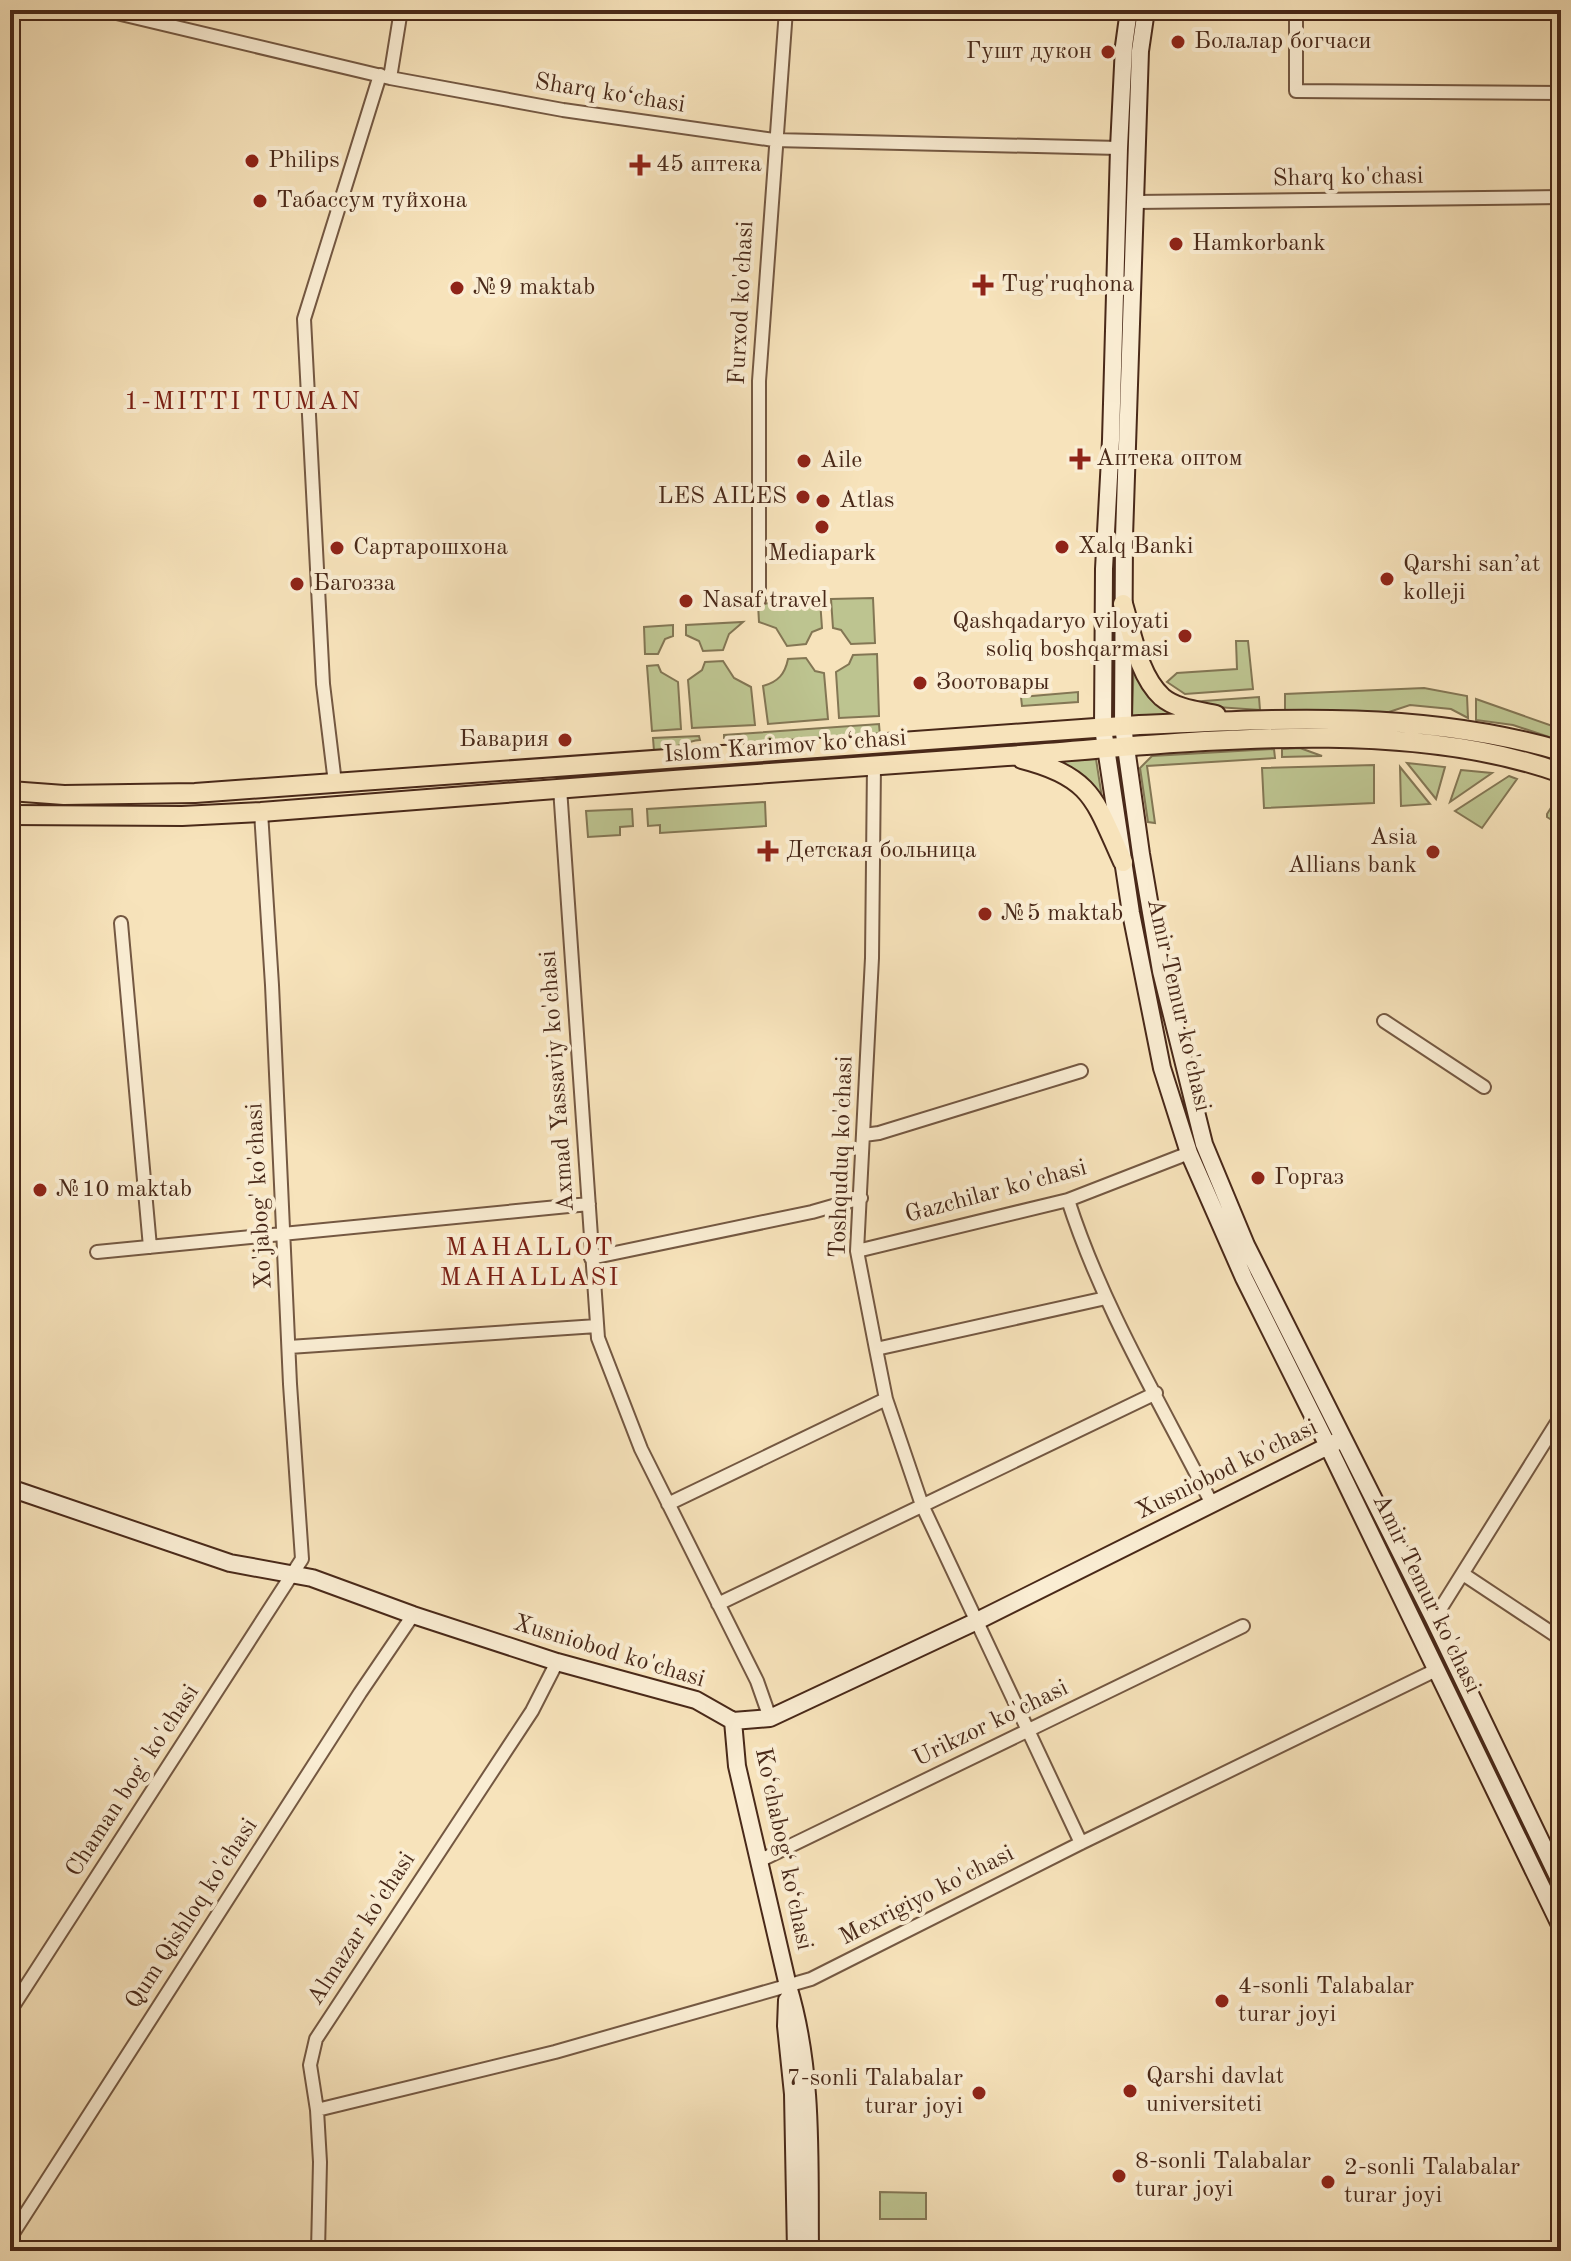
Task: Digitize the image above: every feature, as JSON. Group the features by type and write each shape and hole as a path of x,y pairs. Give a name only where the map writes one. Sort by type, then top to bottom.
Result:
{"main road":[{"name":"Amir Temur ko'chasi","path":"1129,10 1119,148 1111,440 1104,569 1103,728 1114,748 1161,971 1204,1144 1436,1670 1561,1927"},
{"name":"Amir Temur ko'chasi","path":"1146,10 1140,51 1135,202 1123,604 1123,726 1114,748 1123,862 1162,1068 1189,1153 1244,1278 1434,1619 1561,1883"},
{"path":"1123,604 1143,670 1163,698 1188,710 1246,720"},
{"name":"Islom Karimov ko‘chasi","path":"10,791 64,795 195,793 1123,726 1246,720 1398,722 1512,736 1561,751"},
{"name":"Islom Karimov ko‘chasi","path":"10,815 261,812 874,764 1277,739 1376,740 1500,755 1561,773"},
{"path":"1008,756 1059,770 1076,780 1098,809 1123,862"},
{"path":"195,793 202,803 196,815"},
{"name":"Xusniobod ko'chasi","path":"10,1488 230,1563 312,1578 557,1662 696,1700 733,1721 770,1718 977,1621 1336,1442"},
{"name":"Ko‘chabog‘ ko‘chasi","path":"733,1721 737,1766 788,1986 799,2021 807,2096 810,2251"},
{"name":"Ko‘chabog‘ ko‘chasi","path":"788,1986 786,2026 793,2094 796,2251"}],"street":[{"name":"Sharq ko‘chasi","path":"104,10 385,76 563,110 774,140 1119,148"},
{"path":"335,783 323,684 304,319 385,76 401,10"},
{"name":"Furxod ko'chasi","path":"759,600 759,381 774,140 786,10"},
{"path":"1296,10 1296,91 1561,93"},
{"name":"Sharq ko'chasi","path":"1135,202 1561,197"},
{"name":"Toshquduq ko'chasi","path":"874,764 872,958 857,1251 886,1399 922,1505 1081,1843"},
{"name":"Axmad Yassaviy ko'chasi","path":"560,788 598,1338 641,1449 757,1681 770,1718"},
{"name":"Xo'jabog' ko'chasi","path":"261,812 302,1559 292,1575"},
{"path":"121,923 150,1247"},
{"path":"1384,1021 1484,1087"},
{"path":"864,1135 1081,1071"},
{"name":"Gazchilar ko'chasi","path":"857,1251 1068,1200 1189,1153"},
{"path":"591,1258 812,1212 861,1198"},
{"path":"1068,1200 1106,1298 1212,1504"},
{"path":"97,1252 589,1204"},
{"path":"876,1349 1106,1298"},
{"path":"289,1347 597,1326"},
{"path":"718,1604 1156,1393"},
{"path":"668,1504 886,1399"},
{"path":"1434,1619 1561,1416"},
{"path":"1463,1574 1561,1639"},
{"name":"Chaman bog' ko'chasi","path":"10,2011 292,1575"},
{"name":"Qum Qishloq ko'chasi","path":"10,2238 413,1615"},
{"name":"Urikzor ko'chasi","path":"759,1861 1243,1626"},
{"name":"Almazar ko'chasi","path":"318,2251 320,2162 310,2065 316,2039 532,1711 557,1662"},
{"name":"Mexrigiyo ko'chasi","path":"317,2110 555,2052 811,1979 1436,1670"}],"green space":[{"path":"873,598 875,643 851,644 841,630 833,628 831,599"},
{"path":"820,600 822,628 812,632 806,644 787,646 776,628 759,622 758,604"},
{"path":"743,622 729,634 723,650 703,651 699,641 686,635 686,625"},
{"path":"673,625 673,636 665,639 658,654 645,654 644,627"},
{"path":"1236,641 1248,641 1253,689 1185,694 1167,682 1177,673 1237,669"},
{"path":"877,654 879,716 839,718 836,672 849,664 853,655"},
{"path":"806,658 815,671 824,673 828,719 768,724 763,686 780,677 788,659"},
{"path":"1134,658 1188,714 1132,716"},
{"path":"723,661 734,678 751,687 755,725 692,728 688,680 702,670 705,662"},
{"path":"658,665 661,672 678,682 681,729 652,731 647,666"},
{"path":"1424,688 1467,696 1468,718 1451,709 1410,705 1389,712 1285,711 1285,694"},
{"path":"1078,692 1078,702 1022,706 1021,697"},
{"path":"1259,697 1260,710 1202,706 1189,702"},
{"path":"1476,699 1561,729 1561,741 1513,725 1476,720"},
{"path":"879,724 880,736 748,745 724,738 724,735"},
{"path":"699,736 700,740 654,751 653,738"},
{"path":"1300,748 1322,756 1282,757 1282,749"},
{"path":"1274,749 1275,758 1147,766 1155,823 1148,822 1140,768 1152,756"},
{"path":"1096,759 1103,804 1052,762"},
{"path":"1407,763 1445,767 1436,799"},
{"path":"1374,765 1374,803 1264,808 1262,768"},
{"path":"1400,767 1430,804 1401,806"},
{"path":"1461,770 1492,773 1450,802"},
{"path":"1509,776 1517,779 1482,828 1455,811"},
{"path":"1561,792 1561,826 1547,814"},
{"path":"765,802 766,826 660,833 660,825 648,826 647,809"},
{"path":"632,809 633,826 620,827 620,835 588,837 586,811"},
{"path":"880,2192 926,2193 926,2219 880,2219"}],"place":[{"name":"Болалар богчаси","path":"1178,42"},
{"name":"Гушт дукон","path":"1108,52"},
{"name":"Philips","path":"252,161"},
{"name":"45 аптека","path":"640,165"},
{"name":"Табассум туйхона","path":"260,201"},
{"name":"Hamkorbank","path":"1176,244"},
{"name":"Tug'ruqhona","path":"983,285"},
{"name":"№9 maktab","path":"457,288"},
{"name":"Аптека оптом","path":"1080,459"},
{"name":"Aile","path":"804,461"},
{"name":"LES AILES","path":"803,497"},
{"name":"Atlas","path":"823,501"},
{"name":"Mediapark","path":"822,527"},
{"name":"Xalq Banki","path":"1062,547"},
{"name":"Сартарошхона","path":"337,548"},
{"name":"Qarshi san’at kolleji","path":"1387,579"},
{"name":"Багозза","path":"297,584"},
{"name":"Nasaf travel","path":"686,601"},
{"name":"Qashqadaryo viloyati soliq boshqarmasi","path":"1185,636"},
{"name":"Зоотовары","path":"920,683"},
{"name":"Бавария","path":"565,740"},
{"name":"Детская больница","path":"768,851"},
{"name":"Asia Allians bank","path":"1433,852"},
{"name":"№5 maktab","path":"985,914"},
{"name":"Горгаз","path":"1258,1178"},
{"name":"№10 maktab","path":"40,1190"},
{"name":"4-sonli Talabalar turar joyi","path":"1222,2001"},
{"name":"Qarshi davlat universiteti","path":"1130,2091"},
{"name":"7-sonli Talabalar turar joyi","path":"979,2093"},
{"name":"8-sonli Talabalar turar joyi","path":"1119,2176"},
{"name":"2-sonli Talabalar turar joyi","path":"1328,2182"}],"district":[{"name":"1-MITTI TUMAN","path":"243,402"},
{"name":"MAHALLOT MAHALLASI","path":"530,1263"}]}
